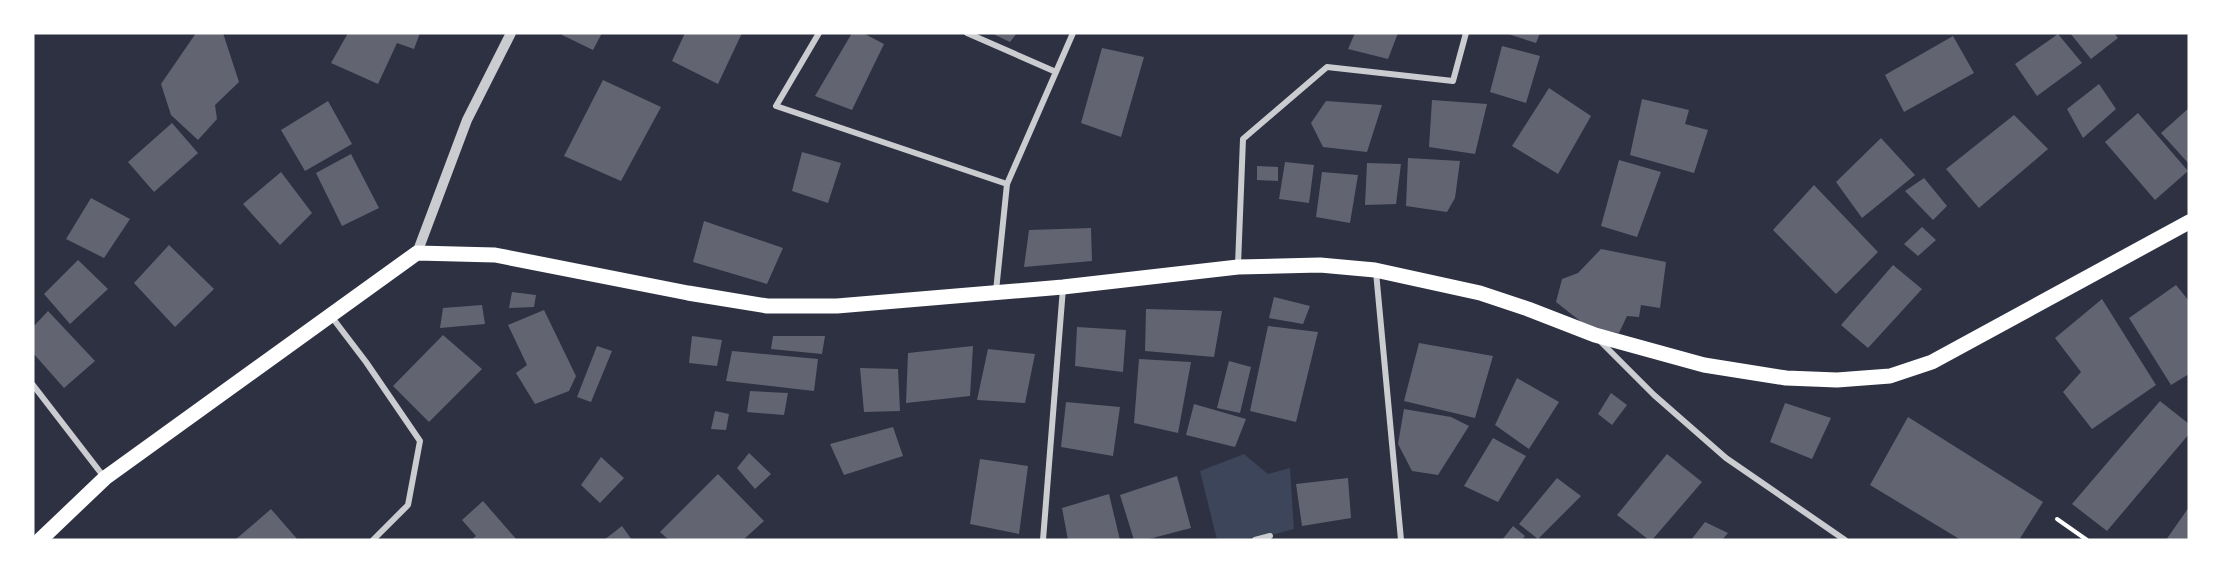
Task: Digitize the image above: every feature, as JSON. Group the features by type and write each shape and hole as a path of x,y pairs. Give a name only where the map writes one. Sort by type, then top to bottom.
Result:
{"main road":[{"path":"40,540 105,478 417,253 495,255 767,306 837,306 1063,287 1238,267 1320,265 1375,270 1480,293 1594,335 1704,365 1786,378 1837,380 1890,376 1932,362 2189,222"}],"street":[{"path":"417,253 467,120 511,33"},
{"path":"819,33 776,106 1006,184"},
{"path":"967,33 1056,72"},
{"path":"995,293 1006,184 1073,33"},
{"path":"1238,267 1243,139 1327,68 1453,81 1466,33"},
{"path":"1375,270 1401,540"},
{"path":"1042,540 1063,287"},
{"path":"332,316 420,441 408,505 373,540"},
{"path":"1594,335 1654,395 1726,458 1845,540"},
{"path":"33,385 105,478"},
{"path":"1255,540 1270,536"}],"path":[{"path":"2057,519 2087,540"}],"shaded area":[{"path":"1244,454 1268,474 1290,468 1294,529 1253,540 1217,540 1200,471"}],"building":[{"path":"196,33 223,33 239,82 215,105 217,119 198,140 171,115 161,84"},
{"path":"348,33 420,33 414,49 397,43 378,84 331,63"},
{"path":"563,33 602,33 593,50 562,35"},
{"path":"685,33 742,33 718,84 672,61"},
{"path":"852,33 863,33 884,44 852,110 815,96"},
{"path":"991,33 1017,33 1010,42"},
{"path":"1355,33 1398,33 1388,59 1348,49"},
{"path":"1505,33 1540,33 1536,43"},
{"path":"2070,33 2114,33 2118,38 2091,59"},
{"path":"2058,34 2082,63 2037,96 2015,64"},
{"path":"1953,36 1974,73 1904,112 1885,75"},
{"path":"1502,46 1540,56 1526,103 1490,92"},
{"path":"1102,48 1144,57 1121,137 1081,123"},
{"path":"603,80 661,107 621,181 564,156"},
{"path":"2099,84 2116,109 2083,138 2067,109"},
{"path":"1549,88 1591,116 1558,174 1512,146"},
{"path":"1642,99 1689,110 1685,124 1708,130 1694,173 1630,155"},
{"path":"1432,100 1487,104 1475,154 1429,147"},
{"path":"328,101 352,144 305,171 281,130"},
{"path":"1326,101 1382,105 1367,152 1323,147 1311,123"},
{"path":"2189,108 2189,164 2161,133"},
{"path":"2138,113 2188,171 2155,200 2105,142"},
{"path":"2014,115 2048,149 1979,208 1946,169"},
{"path":"172,123 198,153 154,192 128,162"},
{"path":"1881,138 1915,175 1862,218 1836,182"},
{"path":"802,152 841,163 828,203 792,191"},
{"path":"351,154 379,208 342,226 316,173"},
{"path":"1408,158 1460,161 1455,198 1447,212 1406,206"},
{"path":"1619,160 1661,172 1637,237 1601,226"},
{"path":"1285,162 1314,165 1309,203 1279,199"},
{"path":"1367,163 1401,164 1396,204 1365,205"},
{"path":"1257,166 1278,167 1278,181 1257,180"},
{"path":"281,172 312,213 280,245 243,204"},
{"path":"1322,172 1358,175 1350,223 1316,217"},
{"path":"1924,178 1947,206 1933,220 1905,191"},
{"path":"1814,185 1878,252 1836,294 1773,230"},
{"path":"91,198 130,219 104,258 66,239"},
{"path":"704,221 783,248 767,284 693,262"},
{"path":"1922,227 1936,240 1918,256 1904,244"},
{"path":"1091,228 1092,261 1024,267 1029,230"},
{"path":"169,245 214,289 175,327 134,283"},
{"path":"1601,249 1666,262 1660,308 1641,305 1639,317 1627,316 1619,333 1589,328 1556,302 1562,279 1578,273"},
{"path":"78,260 108,289 70,324 44,294"},
{"path":"1893,265 1922,289 1868,348 1841,325"},
{"path":"2176,285 2189,301 2189,374 2171,385 2129,318"},
{"path":"512,292 536,295 534,307 509,308"},
{"path":"1274,297 1310,306 1303,324 1269,318"},
{"path":"2102,299 2156,385 2092,429 2063,392 2081,372 2055,338"},
{"path":"482,305 485,324 440,328 443,308"},
{"path":"1146,309 1222,311 1214,357 1145,351"},
{"path":"544,310 576,376 569,391 535,404 516,373 527,365 508,325"},
{"path":"48,311 95,361 64,388 33,353 33,327"},
{"path":"1268,326 1318,332 1296,422 1250,411"},
{"path":"1077,327 1126,330 1123,372 1075,366"},
{"path":"443,335 482,369 429,422 393,386"},
{"path":"692,336 722,340 717,366 689,363"},
{"path":"773,336 825,336 822,354 771,349"},
{"path":"1419,343 1493,356 1475,418 1404,401"},
{"path":"597,346 612,351 591,402 577,397"},
{"path":"973,346 970,396 906,403 908,353"},
{"path":"988,349 1035,354 1025,403 977,400"},
{"path":"732,351 818,359 814,391 726,381"},
{"path":"1139,359 1191,362 1178,433 1134,423"},
{"path":"1229,361 1251,367 1240,413 1217,408"},
{"path":"860,368 898,369 900,411 864,412"},
{"path":"1517,378 1559,402 1529,449 1495,425"},
{"path":"750,391 788,393 784,415 747,412"},
{"path":"1611,393 1627,405 1612,425 1598,414"},
{"path":"2160,401 2189,424 2189,434 2107,531 2072,504"},
{"path":"1066,402 1120,407 1113,456 1061,447"},
{"path":"1785,403 1831,418 1812,459 1770,442"},
{"path":"1194,404 1246,419 1235,447 1186,435"},
{"path":"1404,409 1451,417 1469,426 1438,475 1412,471 1398,444"},
{"path":"715,411 729,414 726,430 711,429"},
{"path":"1908,417 2043,502 2019,540 1961,540 1870,485"},
{"path":"893,427 903,456 844,475 830,444"},
{"path":"1493,438 1526,456 1498,502 1464,486"},
{"path":"749,453 771,474 755,489 737,468"},
{"path":"1667,454 1702,482 1652,540 1649,540 1617,515"},
{"path":"601,457 624,478 600,503 581,485"},
{"path":"980,459 1028,466 1019,534 970,524"},
{"path":"718,474 764,521 743,540 669,540 660,532"},
{"path":"1177,476 1191,528 1145,540 1134,540 1120,495"},
{"path":"1348,478 1351,518 1302,526 1296,484"},
{"path":"1557,478 1581,496 1538,539 1519,524"},
{"path":"1109,494 1120,540 1068,540 1062,508"},
{"path":"483,501 517,540 471,540 476,536 462,520"},
{"path":"2189,507 2189,540 2166,540"},
{"path":"271,509 298,540 235,540"},
{"path":"1705,522 1728,533 1722,540 1691,540"},
{"path":"622,526 632,540 604,540"},
{"path":"1513,526 1525,536 1522,540 1502,540"}]}
